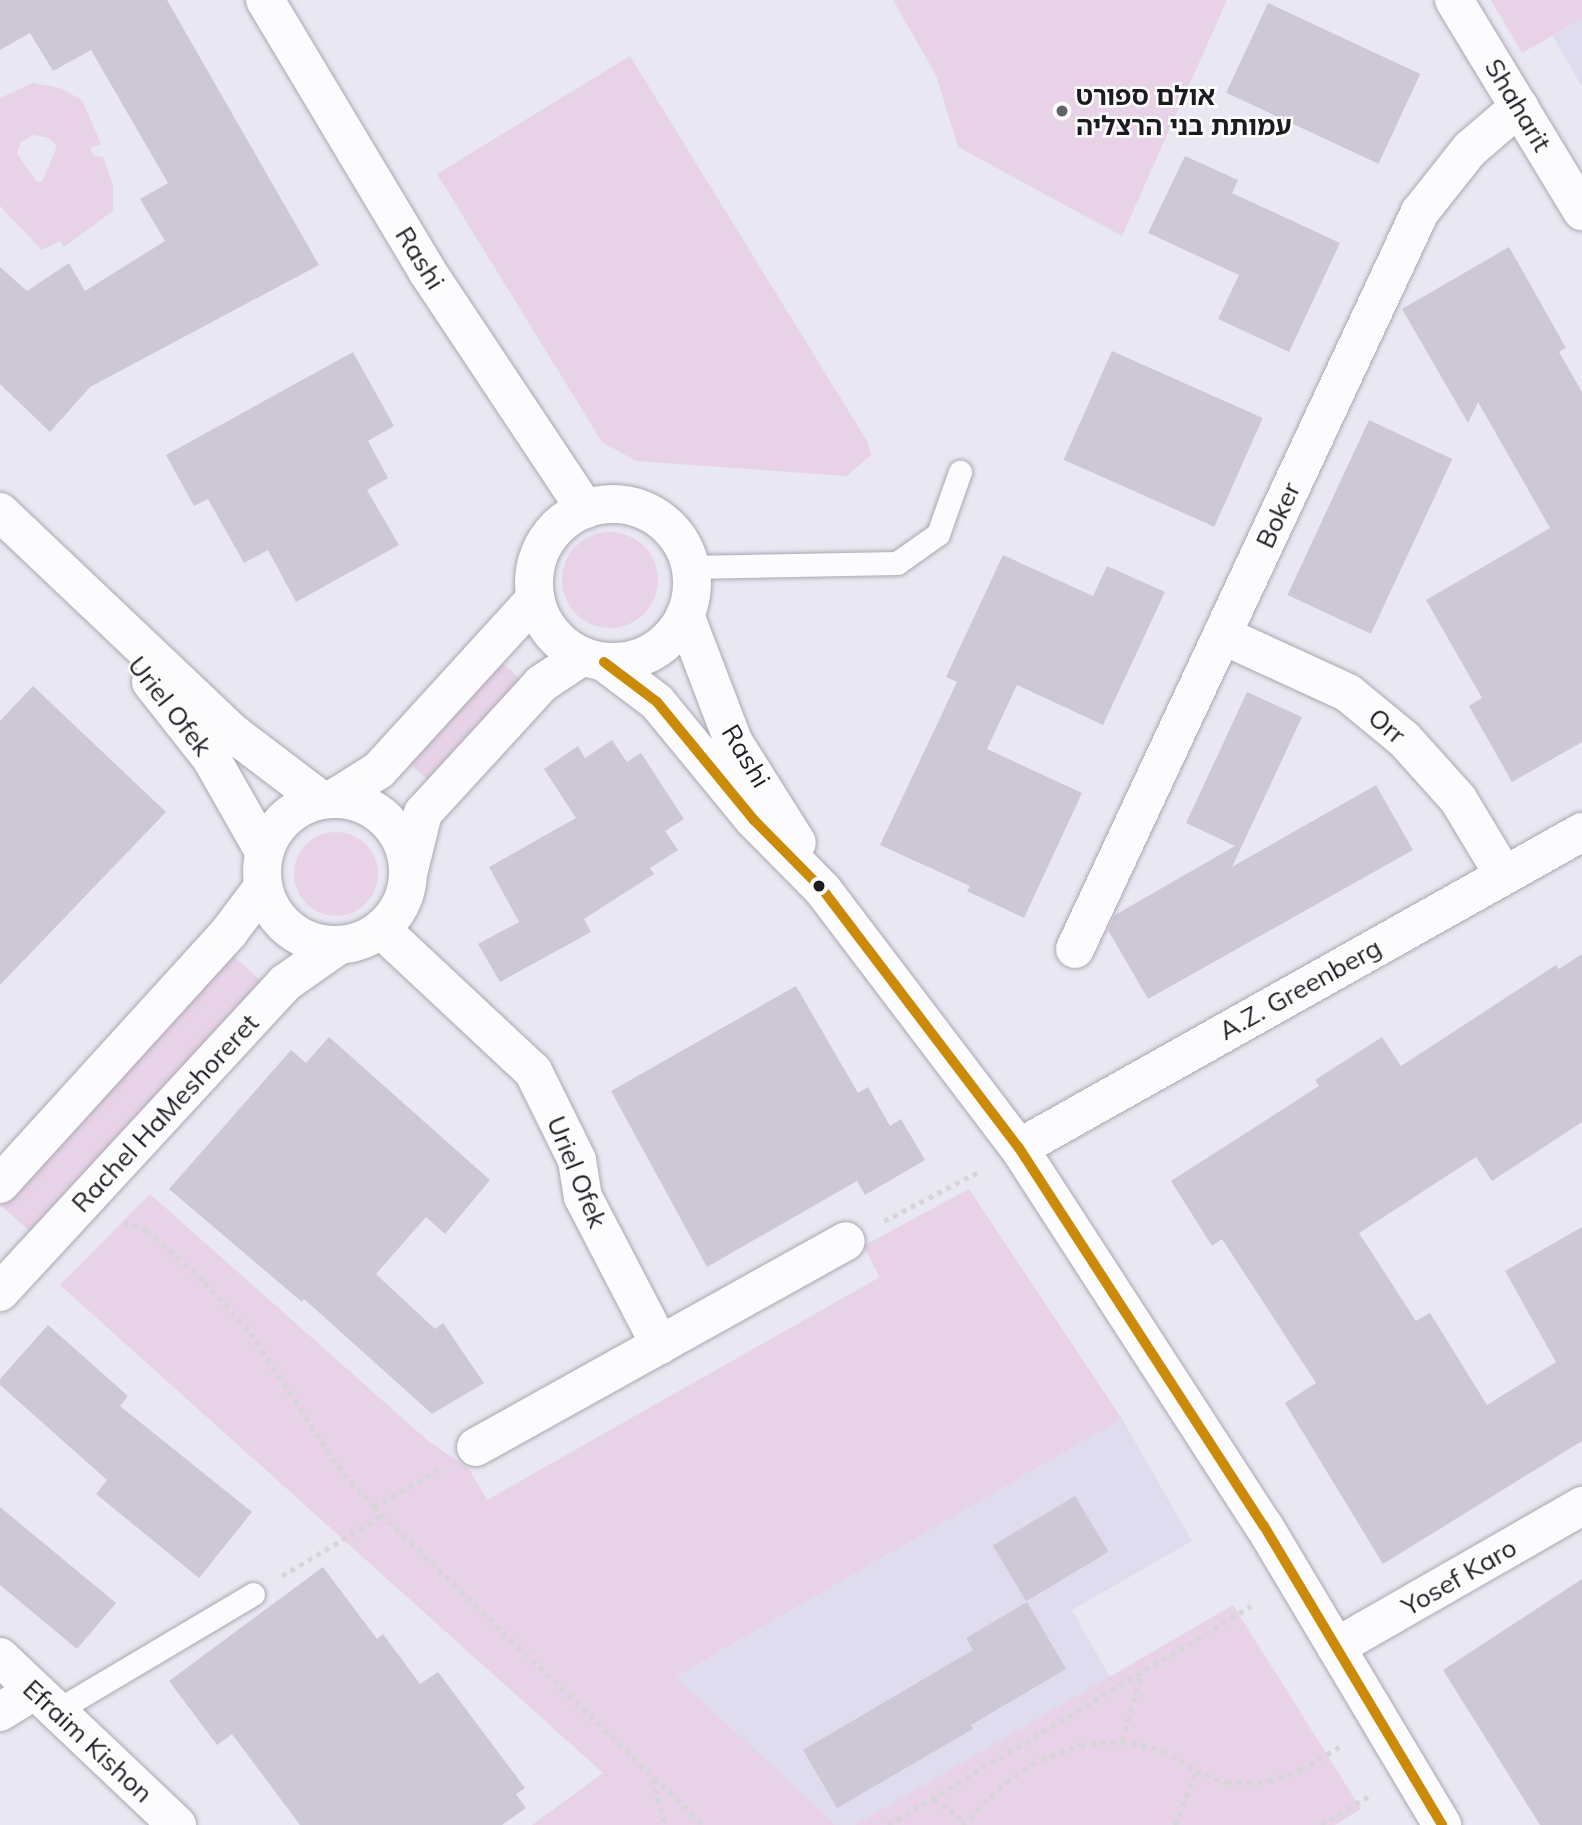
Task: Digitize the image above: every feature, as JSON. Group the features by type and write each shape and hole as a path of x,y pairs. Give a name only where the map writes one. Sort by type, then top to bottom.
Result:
{"street":[{"name":"Shaharit","path":"1454,0 1582,211"},
{"name":"Rashi","path":"272,6 427,271 585,509"},
{"name":"Boker","path":"1075,949 1420,212 1470,149 1519,107"},
{"path":"264,870 278,918 296,934 317,943 339,945 381,929 402,901 423,813 541,684 593,659 629,660 651,652 671,635 685,615 691,591 690,566 674,534 645,510 609,504 585,509 563,522 546,541 536,563 535,599 551,633 593,659"},
{"name":"Uriel Ofek","path":"0,512 234,734 327,799"},
{"name":"Uriel Ofek","path":"61,568 211,758 264,870"},
{"path":"0,1184 229,932 264,870 274,832 289,815 327,799 379,769 535,599"},
{"name":"Rashi","path":"685,615 733,741 823,890 1019,1148 1264,1526 1442,1825"},
{"name":"Orr","path":"1222,635 1348,693 1404,738 1458,799 1503,874"},
{"name":"Rashi","path":"593,659 657,702 754,820 823,890"},
{"path":"327,799 365,804 384,817 404,846 409,870"},
{"name":"A.Z. Greenberg","path":"1019,1148 1582,832"},
{"name":"Uriel Ofek","path":"381,929 533,1071 577,1160 583,1197 660,1345"},
{"name":"Rachel HaMeshoreret","path":"0,1292 285,983 339,945"},
{"path":"476,1447 846,1241"},
{"name":"Yosef Karo","path":"1336,1647 1582,1506"},
{"name":"Efraim Kishon","path":"0,1657 177,1825"},
{"path":"0,1712 45,1701"}],"lane":[{"path":"690,566 897,563 938,534 960,472"},
{"path":"45,1701 253,1594"}],"path":[{"path":"846,1241 1019,1148"},
{"path":"77,1208 147,1230 205,1282 251,1333 338,1466 374,1507 703,1825"},
{"path":"374,1507 476,1447"},
{"path":"253,1594 383,1515"},
{"path":"888,1825 1251,1606"},
{"path":"1122,1741 1142,1674"},
{"path":"934,1798 964,1823 1006,1782 1041,1759 1081,1745 1122,1741 1163,1749 1196,1771 1227,1782 1269,1781 1301,1770 1341,1746"},
{"path":"1175,1825 1196,1771"},
{"path":"652,1778 665,1825"},
{"path":"1321,1825 1372,1794"}],"shaded area":[{"name":"אולם ספורט עמותת בני הרצליה","path":"893,0 1227,0 1122,236 958,147 936,75"},
{"path":"1491,0 1582,0 1582,19 1522,53"},
{"path":"1582,19 1582,87 1553,36"},
{"path":"630,56 867,441 871,455 847,476 636,461 602,442 437,174"},
{"path":"33,83 60,88 82,100 101,144 90,148 94,156 103,157 113,185 113,211 64,247 60,241 42,250 0,206 0,98","holes":["33,135 49,138 57,146 42,182 37,182 17,154 21,142"]},
{"path":"610,532 628,536 644,546 654,562 658,580 654,598 644,614 628,624 610,628 592,624 576,614 566,598 562,580 566,562 576,546 592,536"},
{"path":"496,657 527,685 436,787 404,759"},
{"path":"336,832 352,835 366,844 375,858 378,874 375,890 366,904 352,913 336,916 320,913 306,904 297,890 294,874 297,858 306,844 320,835"},
{"path":"229,952 263,983 35,1236 1,1205"},
{"path":"969,1189 1122,1419 676,1677 836,1825 532,1825 603,1773 60,1285 150,1194 427,1440 469,1469 487,1500 880,1277 863,1246"},
{"path":"1122,1419 1192,1541 1072,1610 1110,1677 855,1825 836,1825 675,1678"},
{"path":"1233,1605 1361,1809 1335,1825 855,1825"}],"building":[{"path":"0,0 167,0 319,265 90,387 50,432 0,384 0,267 27,291 69,263 85,291 165,241 140,199 168,183 91,50 53,71 30,33 0,50"},
{"path":"1268,3 1420,74 1378,164 1226,93"},
{"path":"1185,156 1238,180 1232,193 1340,243 1289,352 1218,319 1239,275 1148,233"},
{"path":"1509,247 1566,348 1559,352 1582,392 1582,742 1512,782 1469,706 1482,698 1426,600 1550,528 1478,402 1468,423 1402,309"},
{"path":"1112,351 1263,418 1214,527 1064,460"},
{"path":"353,352 394,426 368,441 388,478 367,490 399,545 296,602 268,550 244,563 208,499 194,506 166,455"},
{"path":"1369,420 1452,459 1371,634 1287,595"},
{"path":"1003,555 1093,596 1107,566 1165,592 1103,725 1017,685 987,749 1082,793 1024,918 967,891 970,886 880,845 957,682 946,677"},
{"path":"33,686 166,812 0,985 0,721"},
{"path":"1247,692 1302,717 1232,867 1376,785 1413,850 1148,999 1108,930 1115,915 1235,846 1186,823"},
{"path":"612,740 627,762 641,753 684,819 665,831 678,850 650,868 654,874 584,919 591,932 500,982 478,944 519,922 489,867 576,818 544,769 578,746 585,758"},
{"path":"1582,954 1582,1122 1492,1181 1476,1157 1359,1233 1416,1321 1430,1313 1487,1405 1556,1362 1505,1271 1582,1227 1582,1441 1383,1564 1285,1403 1316,1383 1222,1239 1212,1246 1171,1181 1319,1086 1315,1080 1382,1037 1401,1066 1556,965 1559,969"},
{"path":"796,986 858,1093 868,1087 890,1126 901,1119 925,1160 865,1195 857,1181 707,1267 611,1091"},
{"path":"329,1037 490,1180 445,1234 426,1217 376,1274 435,1329 443,1323 484,1383 432,1414 304,1299 302,1302 169,1189 291,1050 306,1063"},
{"path":"48,1325 128,1396 120,1406 252,1512 199,1578 96,1494 107,1480 0,1385 0,1379"},
{"path":"1075,1496 1108,1552 1026,1601 993,1545"},
{"path":"0,1507 116,1603 77,1649 0,1585"},
{"path":"323,1567 377,1639 383,1634 420,1684 438,1672 525,1788 516,1794 526,1808 502,1825 300,1825 232,1734 217,1745 169,1681"},
{"path":"1582,1579 1582,1825 1540,1825 1443,1670"},
{"path":"1027,1602 1066,1669 971,1725 973,1729 837,1808 803,1750 973,1650 966,1638"}],"transit line":[{"path":"604,662 657,702 754,820 823,890 1019,1148 1264,1526 1442,1825"}],"place":[{"name":"אולם ספורט עמותת בני הרצליה","path":"1062,111"}]}
